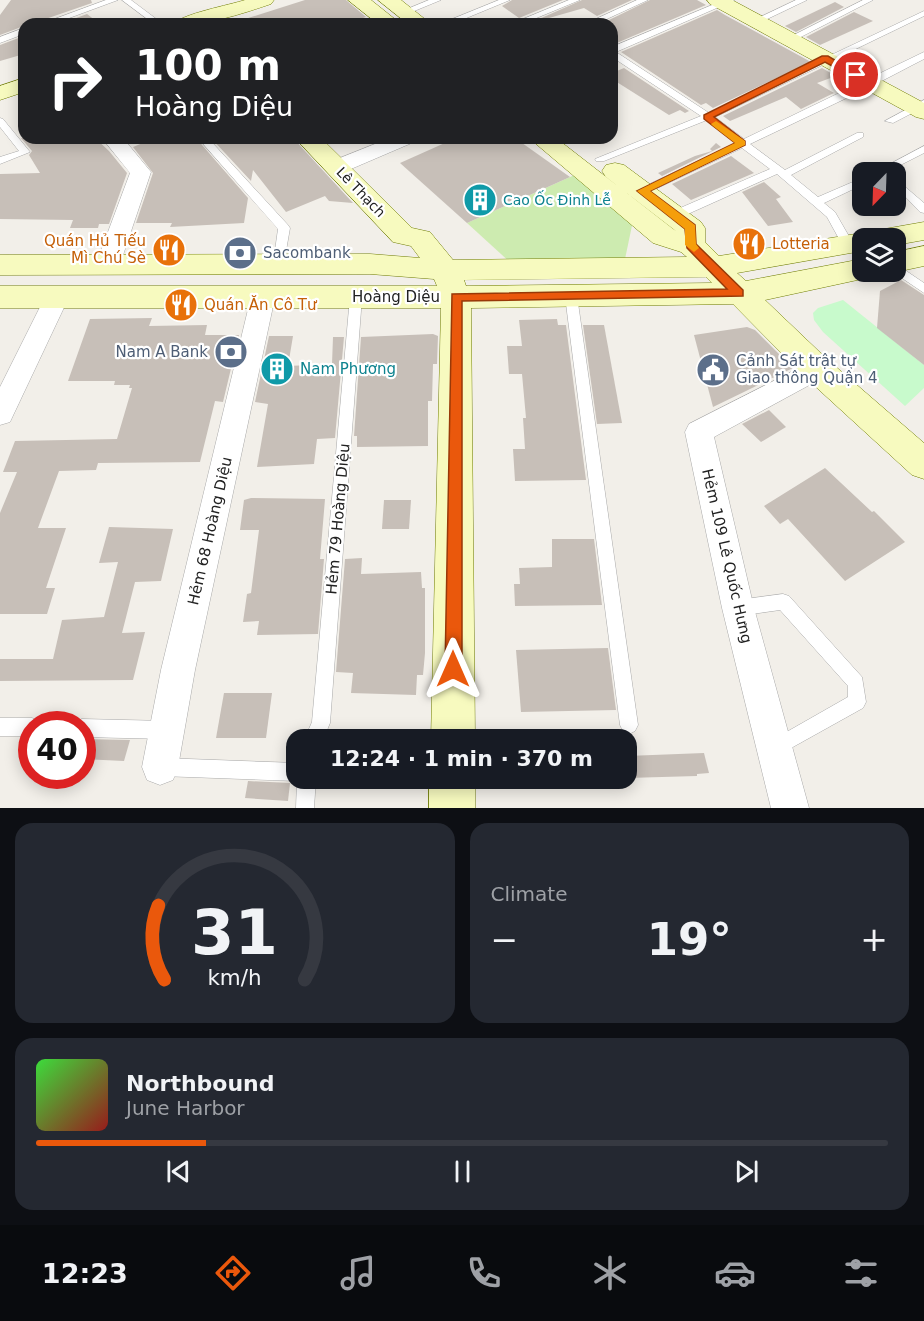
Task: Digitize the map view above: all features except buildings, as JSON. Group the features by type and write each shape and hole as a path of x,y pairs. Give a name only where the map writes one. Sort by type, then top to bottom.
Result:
{"street":[{"path":"199,18 214,8 235,0"},
{"path":"208,18 264,0"},
{"path":"358,0 394,12"},
{"path":"724,1 756,21 921,108"},
{"path":"0,83 18,76"},
{"path":"0,93 18,87"},
{"path":"108,264 141,172 117,144"},
{"name":"Lê Thạch","path":"319,144 338,154 403,235 420,239 451,283"},
{"path":"338,154 359,144"},
{"path":"338,154 381,144"},
{"path":"552,144 643,191 675,214 691,228 691,245"},
{"path":"577,144 589,164 663,236 691,245 817,369 924,464"},
{"path":"906,234 924,231"},
{"name":"Hoàng Diệu","path":"0,297 356,297 451,283 712,267 852,244"},
{"path":"906,260 924,256"},
{"name":"Hoàng Diệu","path":"0,265 370,264 451,283 571,296 739,293 852,271"},
{"path":"451,283 453,729"},
{"path":"0,414 57,297"},
{"name":"Hẻm 68 Hoàng Diệu","path":"160,767 263,297"},
{"name":"Hẻm 109 Lê Quốc Hưng","path":"790,808 738,608 699,432 817,369"},
{"path":"452,789 452,808"}],"lane":[{"path":"62,18 114,0"},
{"path":"126,0 151,18"},
{"path":"394,12 437,0"},
{"path":"460,18 506,0"},
{"path":"530,18 576,0"},
{"path":"603,18 644,0"},
{"path":"756,21 803,0"},
{"path":"790,39 869,0"},
{"path":"618,49 724,1"},
{"path":"589,164 707,117 924,12"},
{"path":"0,40 18,33"},
{"path":"643,191 871,83 924,55"},
{"path":"618,56 707,117 781,172 831,215 852,240"},
{"path":"890,121 921,108"},
{"path":"0,121 18,143"},
{"path":"675,214 781,172 860,135"},
{"path":"0,161 25,152 19,144"},
{"path":"208,144 284,228 279,265"},
{"path":"900,162 924,149"},
{"path":"817,202 852,186"},
{"path":"906,192 924,209"},
{"path":"906,276 924,289"},
{"path":"571,296 629,725"},
{"name":"Hẻm 79 Hoàng Diệu","path":"318,729 321,723 356,297"},
{"path":"738,608 783,602 856,683 857,702 774,748"},
{"path":"0,726 18,727"},
{"path":"96,728 167,730"},
{"path":"160,767 286,772"},
{"path":"305,808 306,789"}],"green space":[{"path":"579,173 634,216 625,259 513,265 467,223"},
{"path":"843,300 924,365 924,388 905,406 823,332 814,320 813,313 818,308"}],"slow traffic":[{"path":"694,248 691,245 691,228 643,191 742,143 716,124"}],"place":[{"name":"Cao Ốc Đinh Lễ","path":"480,200"},
{"name":"Lotteria","path":"749,244"},
{"name":"Quán Hủ Tiếu Mì Chú Sè","path":"169,250"},
{"name":"Sacombank","path":"240,253"},
{"name":"Quán Ăn Cô Tư","path":"181,305"},
{"name":"Nam A Bank","path":"231,352"},
{"name":"Nam Phương","path":"277,369"},
{"name":"Cảnh Sát trật tự Giao thông Quận 4","path":"713,370"}],"route":[{"path":"453,669 456,297 739,293 691,245 691,228 643,191 742,143 707,117 825,58 856,75"}]}
